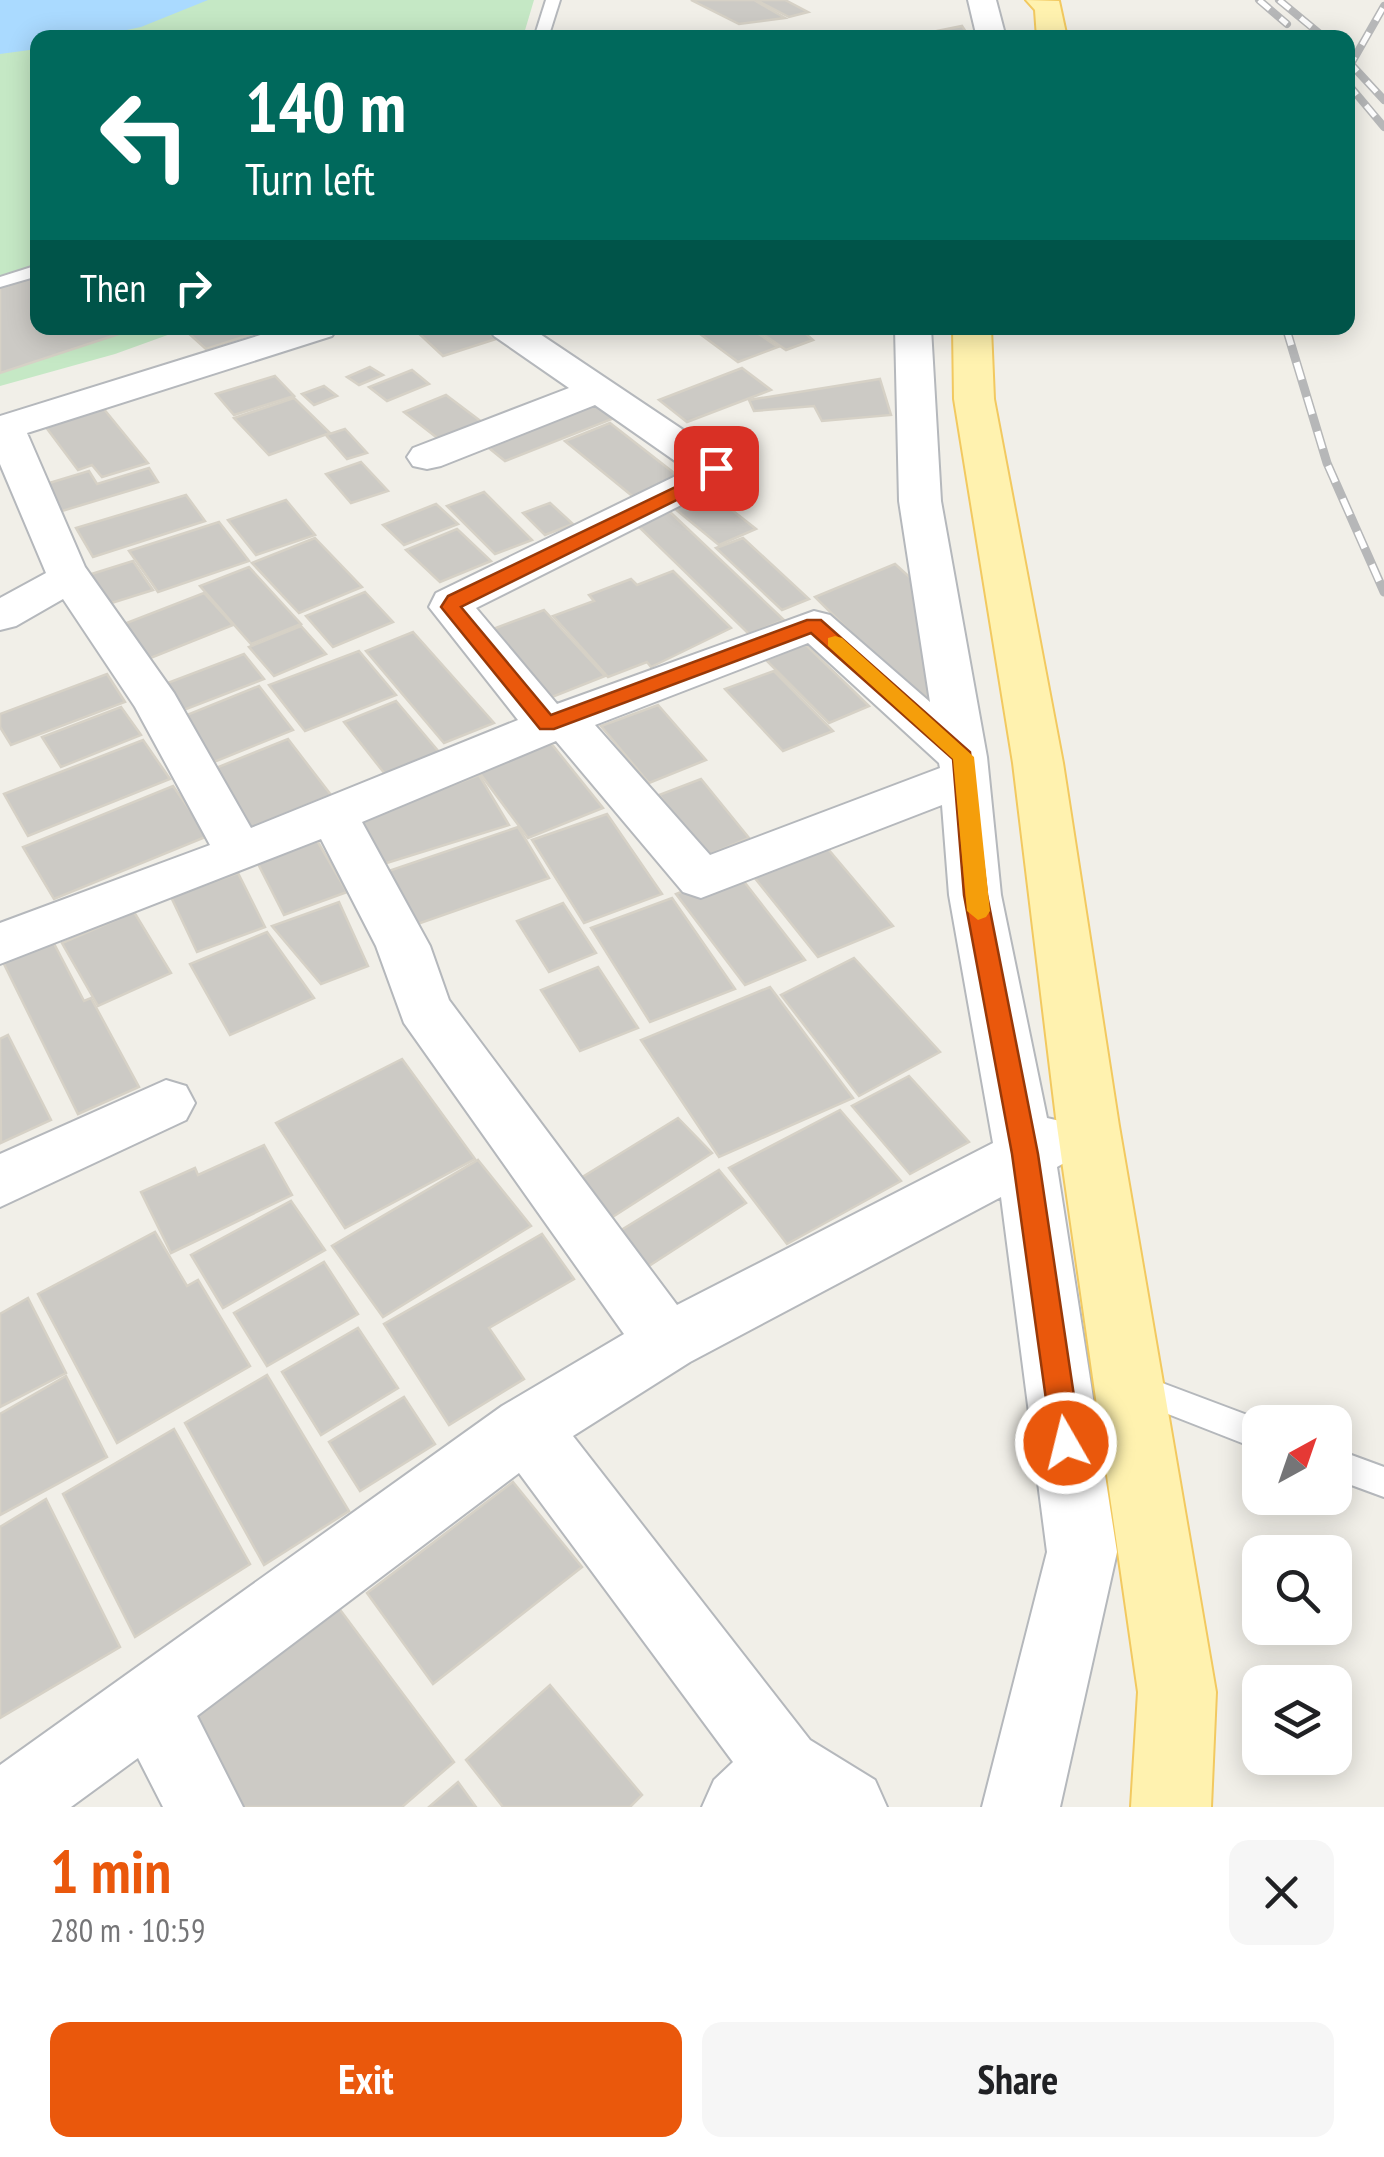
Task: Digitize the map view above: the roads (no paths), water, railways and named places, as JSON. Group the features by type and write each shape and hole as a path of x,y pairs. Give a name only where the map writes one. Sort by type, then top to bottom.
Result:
{"main road":[{"path":"1041,0 1049,7 1051,30"},
{"path":"972,335 974,398 1038,763 1088,1126 1177,1692 1172,1807"}],"street":[{"path":"982,0 990,30"},
{"path":"240,853 157,704 70,577 2,429 298,335"},
{"path":"517,335 717,471 452,603 451,607 701,879 964,767"},
{"path":"913,335 920,502 964,767 975,895 1025,1154 1082,1552 1022,1807"},
{"path":"427,457 596,391"},
{"path":"0,616 70,577"},
{"path":"0,944 240,853 556,722 814,625 964,767"},
{"path":"333,814 403,946 424,1008 667,1342"},
{"path":"0,1182 166,1102"},
{"path":"6,1794 150,1704 526,1428 667,1342 1025,1154 1088,1126"},
{"path":"526,1428 762,1787 848,1807"},
{"path":"150,1704 204,1807"}],"lane":[{"path":"543,30 552,0"},
{"path":"0,282 30,273"},
{"path":"1129,1384 1242,1428"},
{"path":"1352,1470 1384,1482"}],"water":[{"path":"0,0 208,0 127,30 30,30 30,50 0,54"}],"railway":[{"path":"1259,0 1287,24"},
{"path":"1279,0 1315,30"},
{"path":"1355,57 1384,6"},
{"path":"1355,69 1384,100"},
{"path":"1355,92 1384,127"},
{"path":"1288,335 1327,463 1384,592"}]}
